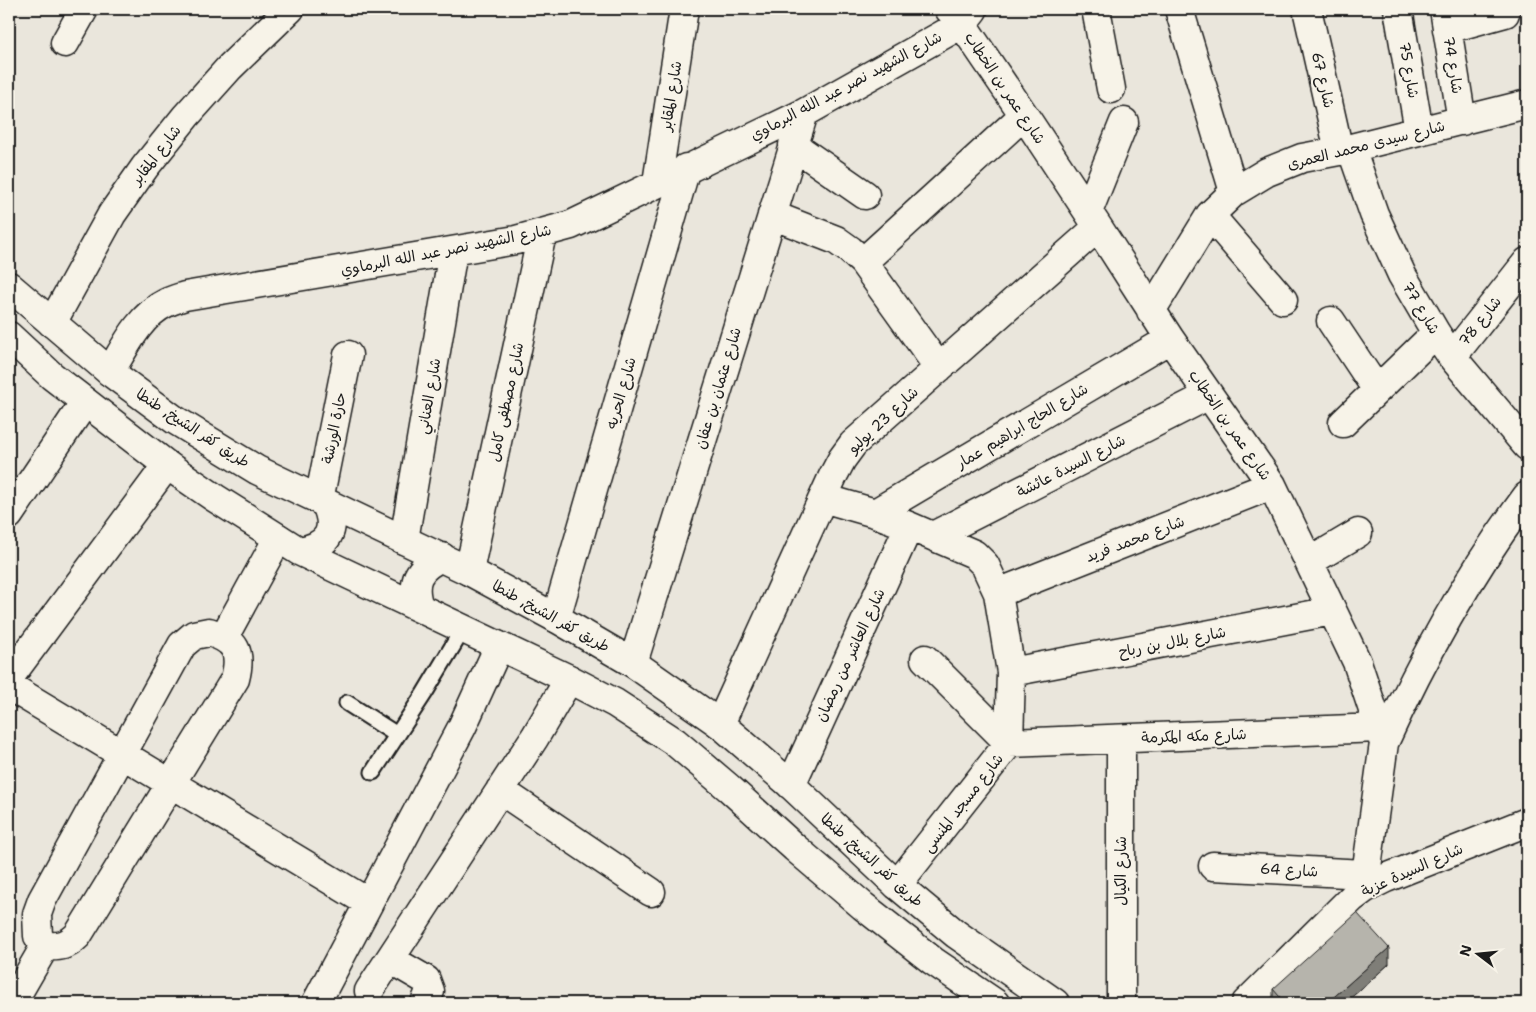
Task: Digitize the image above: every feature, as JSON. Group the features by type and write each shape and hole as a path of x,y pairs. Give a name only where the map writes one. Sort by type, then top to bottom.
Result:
{"street":[{"path":"65,43 84,9"},
{"name":"شارع المقابر","path":"52,323 112,214 145,167 186,116 230,67 290,9"},
{"path":"1096,9 1111,89"},
{"path":"1179,9 1234,192"},
{"name":"شارع 67","path":"1306,9 1345,150"},
{"name":"شارع 75","path":"1398,9 1420,131"},
{"name":"شارع المقابر","path":"657,183 688,13"},
{"path":"1446,19 1505,13"},
{"name":"شارع الشهيد نصر عبد الله البرماوي","path":"110,372 135,330 148,315 165,303 185,296 453,251 542,234 571,225 686,168 804,113 962,14"},
{"name":"شارع عمر بن الخطاب","path":"962,14 1024,115 1170,339 1272,485 1357,662 1381,736 1364,881"},
{"name":"شارع 74","path":"1446,19 1462,121"},
{"name":"شارع سيدى محمد العمرى","path":"1152,311 1210,215 1234,192 1267,172 1302,158 1345,150 1527,104"},
{"name":"شارع عثمان بن عفان","path":"633,663 804,113"},
{"path":"863,262 1024,115"},
{"path":"1093,219 1124,122"},
{"path":"794,145 865,195"},
{"name":"شارع 77","path":"1345,150 1398,266 1436,333 1452,357 1527,446"},
{"name":"شارع الحريه","path":"556,618 686,168"},
{"path":"772,215 836,240 850,250 863,262 939,368"},
{"path":"1210,215 1283,300"},
{"name":"شارع 23 يوليو","path":"720,724 823,498 842,459 853,444 939,368 1093,219"},
{"name":"شارع مصطفى كامل","path":"469,571 542,234"},
{"name":"شارع العناني","path":"404,540 453,251"},
{"name":"شارع 78","path":"1452,357 1527,262"},
{"name":"طريق كفر الشيخ, طنطا","path":"9,286 110,372 175,420 257,470 442,557 556,618 633,663 720,724 791,784 897,885 956,934 1056,1003"},
{"path":"1331,321 1377,390"},
{"path":"1344,423 1436,333"},
{"path":"9,336 52,376 167,465 215,498 289,544 616,703 675,742 863,906 933,961 994,1003"},
{"name":"شارع الحاج ابراهيم عمار","path":"875,514 1170,339"},
{"name":"حارة الورشة","path":"322,501 348,356"},
{"name":"شارع السيدة عائشة","path":"921,531 1209,395"},
{"path":"9,515 85,402"},
{"path":"9,678 167,465"},
{"name":"شارع محمد فريد","path":"998,593 1272,485"},
{"path":"1381,736 1440,628 1473,574 1527,496"},
{"name":"شارع مسجد المنسى","path":"823,498 875,514 967,550 980,559 998,593 1011,672 1010,744 897,885"},
{"path":"289,544 313,549 324,541 331,529 331,515 322,501"},
{"name":"شارع العاشر من رمضان","path":"791,784 921,531"},
{"path":"1309,562 1358,533"},
{"path":"224,637 289,544"},
{"path":"419,607 415,596 416,583 421,571 430,562 442,557"},
{"name":"شارع بلال بن رباح","path":"1011,672 1332,610"},
{"path":"210,632 224,637 235,648 239,663 235,678 78,934 70,943 57,947 45,946 38,936 37,914 42,900 182,645 194,635 210,632"},
{"path":"316,1003 462,727 499,646"},
{"path":"925,659 1010,744"},
{"path":"369,991 500,790 569,679"},
{"path":"9,686 369,903"},
{"name":"شارع مكه المكرمة","path":"1010,744 1121,739 1381,736"},
{"name":"شارع الكيال","path":"1121,739 1121,1003"},
{"path":"500,790 651,892"},
{"name":"شارع السيدة عزبة","path":"1246,1003 1341,908 1364,881 1375,883 1527,822"},
{"name":"شارع 64","path":"1213,866 1364,881"},
{"path":"12,1003 45,946"},
{"path":"390,958 426,980 430,991 425,1003"}],"lane":[{"path":"373,772 463,629"},
{"path":"347,703 397,735"}],"building":[{"path":"1357,913 1389,948 1327,1003 1285,1003 1273,989"}]}
